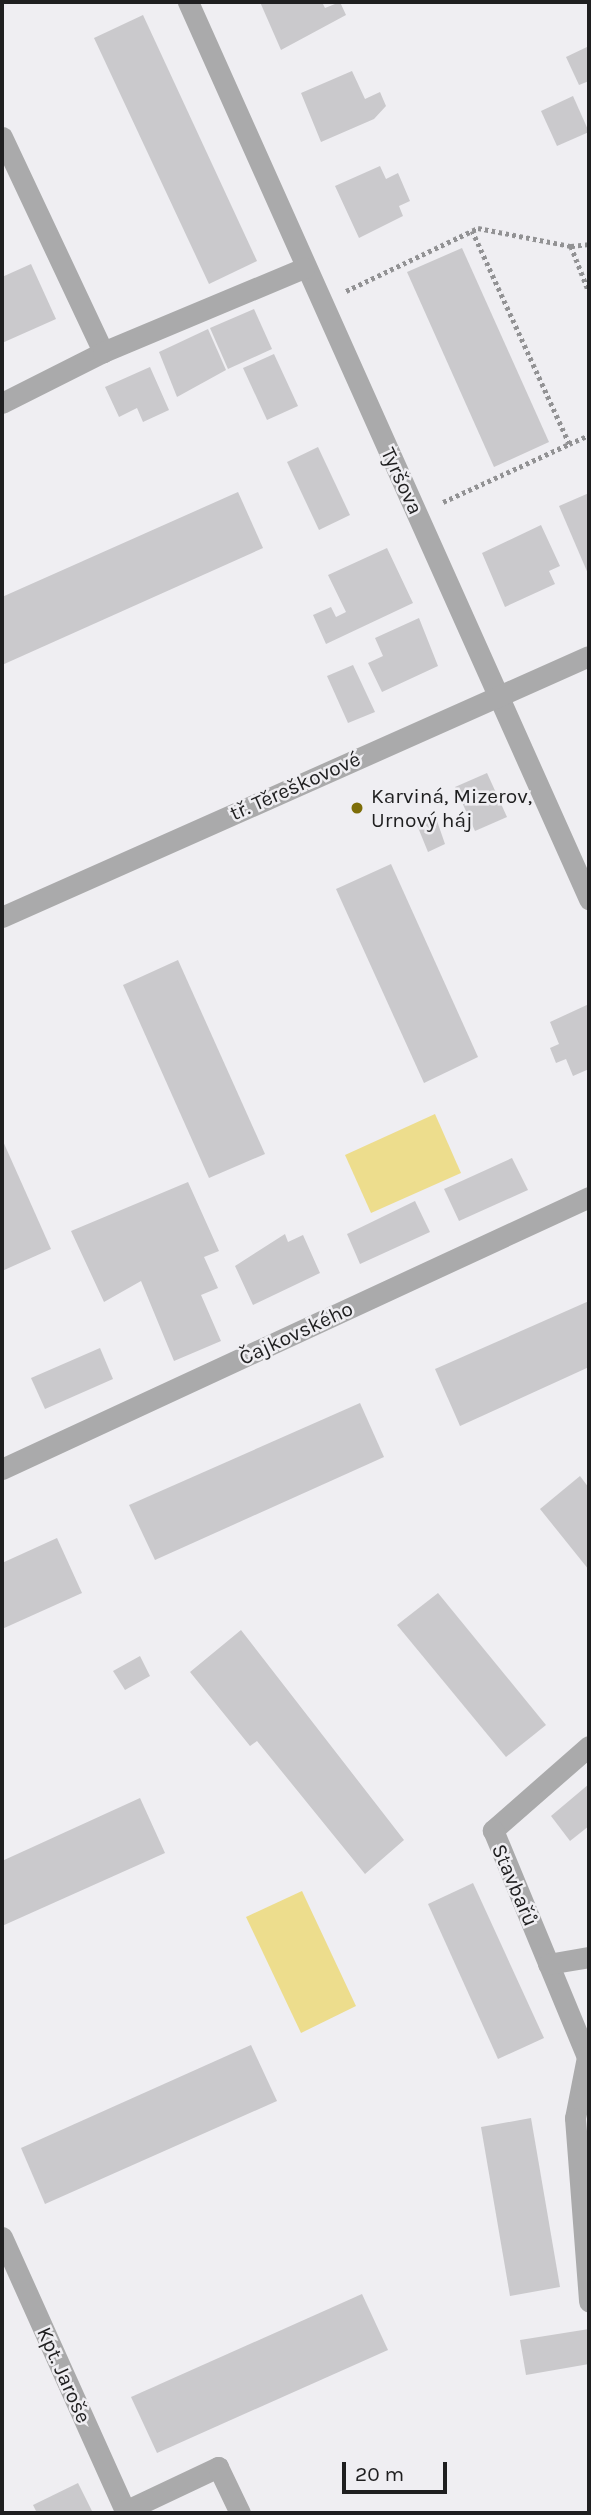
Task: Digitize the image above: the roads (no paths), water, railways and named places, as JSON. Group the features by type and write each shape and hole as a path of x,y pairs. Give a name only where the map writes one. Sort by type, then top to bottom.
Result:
{"street":[{"name":"Tyršova","path":"188,2 304,268 499,695"},
{"path":"2,137 103,352"},
{"path":"2,403 103,352 304,268"},
{"name":"tř. Těreškovové","path":"2,917 589,656"},
{"path":"499,695 589,899"},
{"name":"Čajkovského","path":"2,1469 589,1197"},
{"name":"Stavbařů","path":"589,1746 492,1830 588,2057 575,2118 589,2301"},
{"path":"548,1964 589,1957"},
{"name":"Kpt. Jaroše","path":"2,2237 126,2512"},
{"path":"126,2512 218,2467 240,2513"}],"place":[{"name":"Karviná, Mizerov, Urnový háj","path":"357,808"}]}
